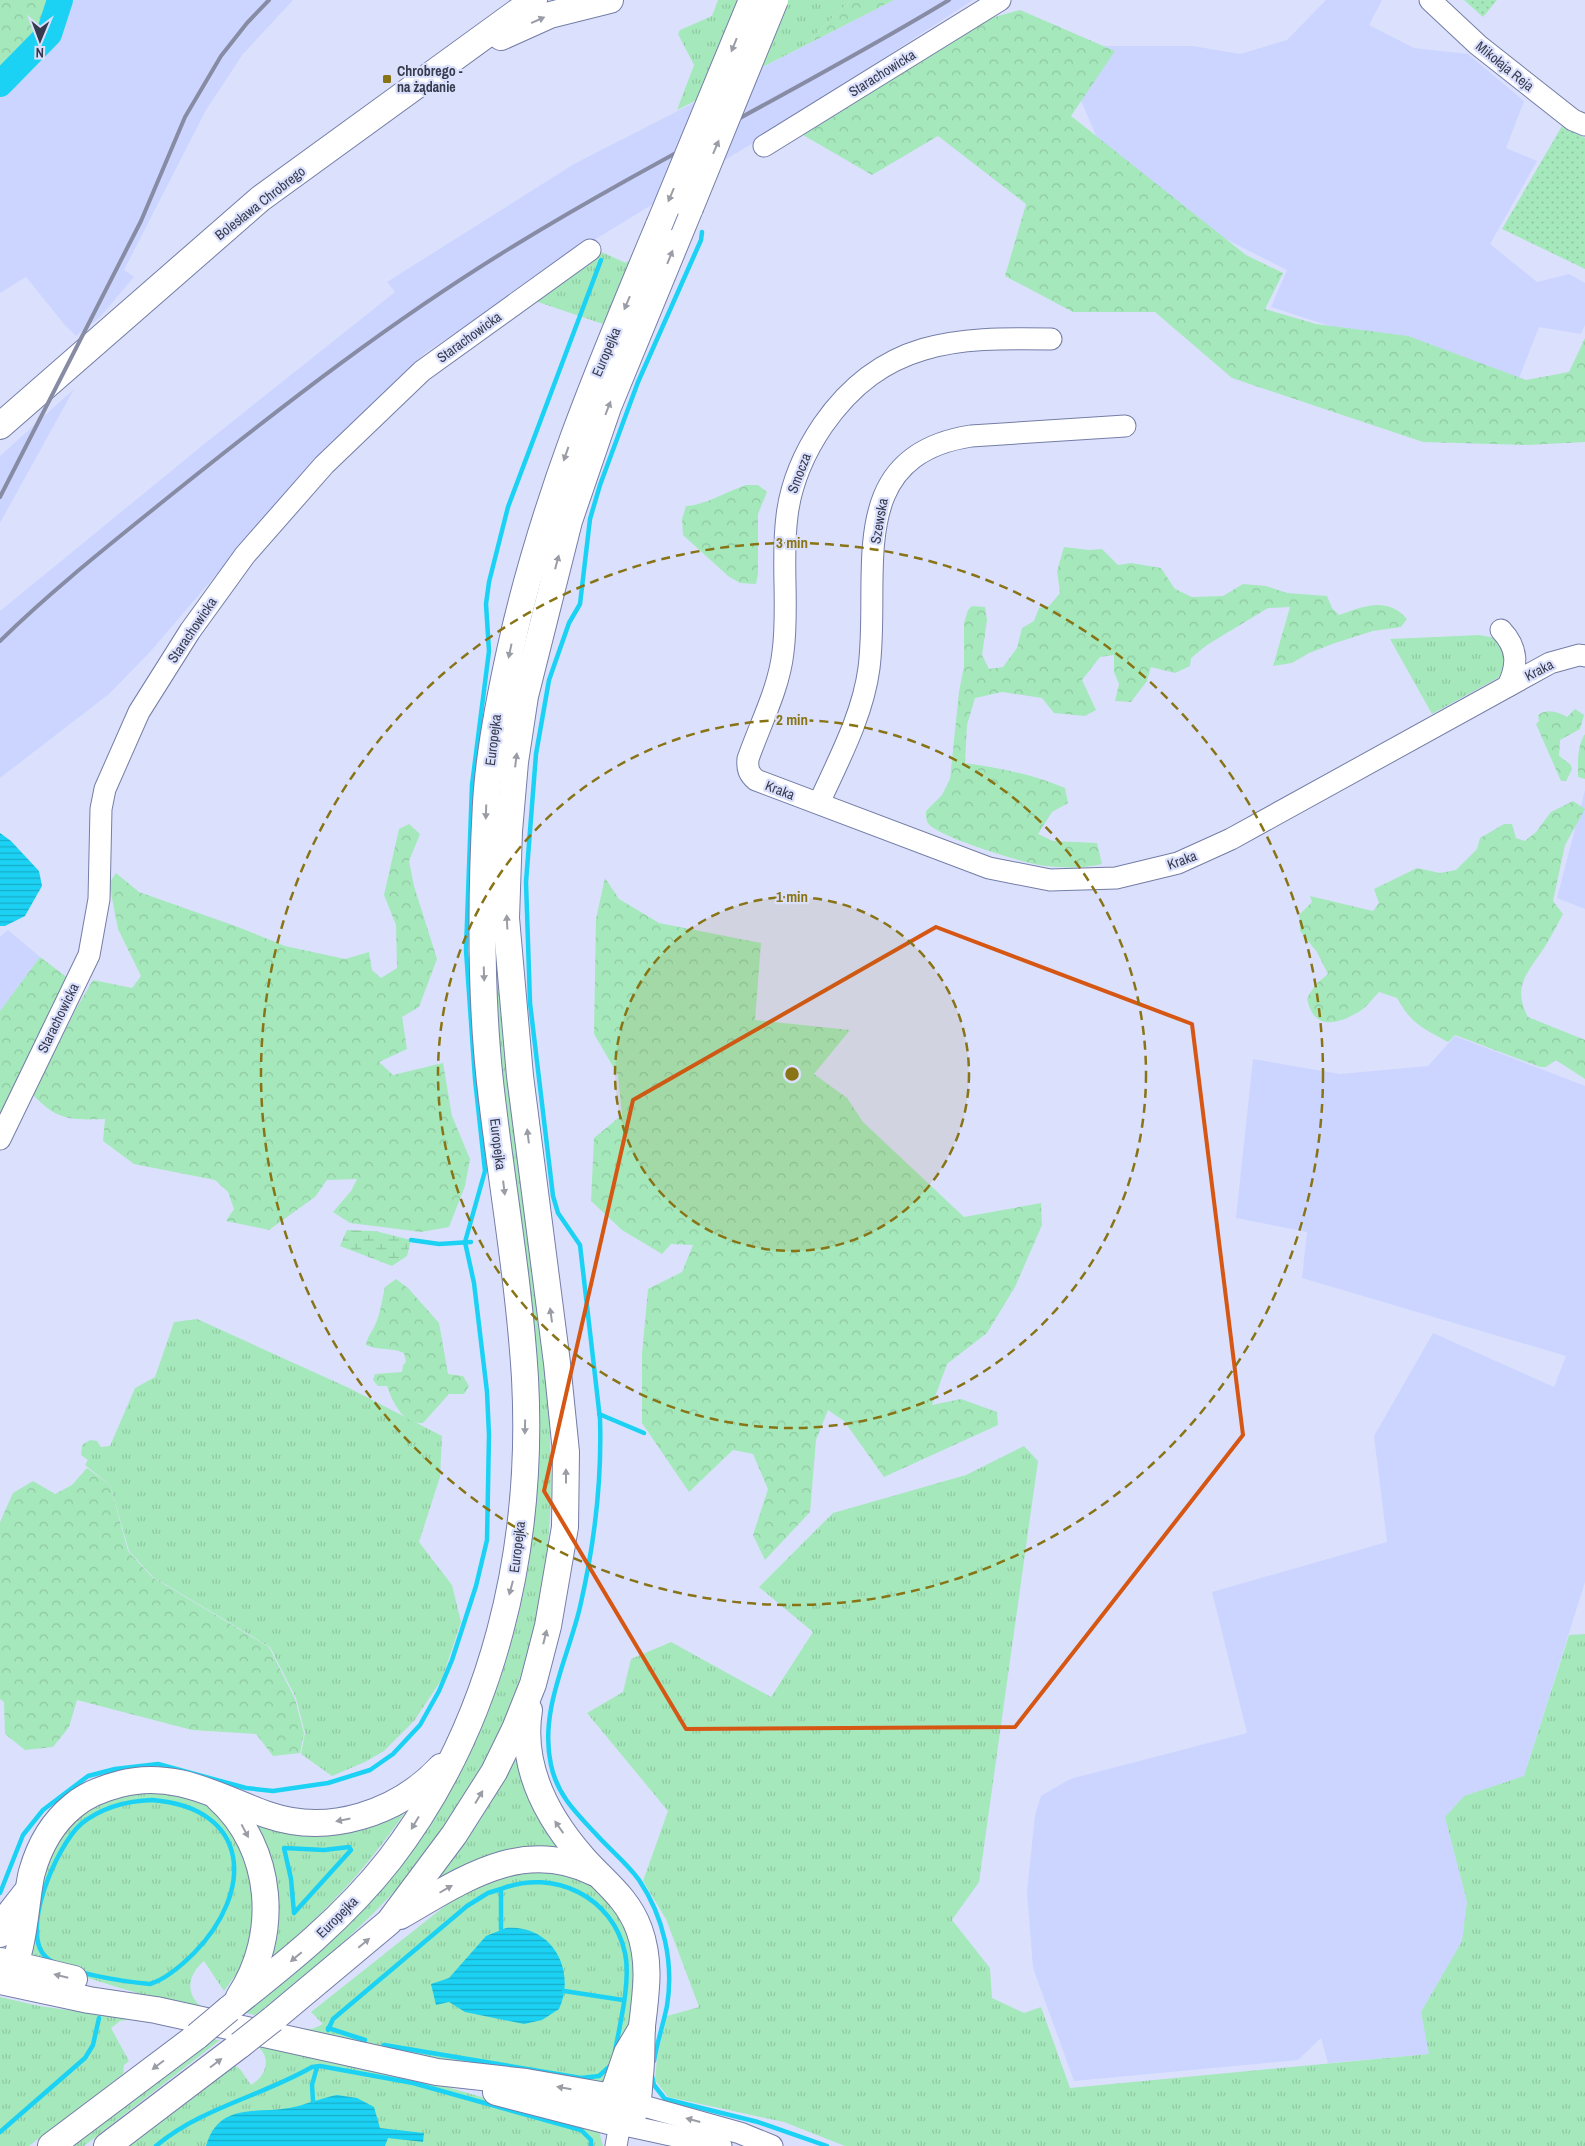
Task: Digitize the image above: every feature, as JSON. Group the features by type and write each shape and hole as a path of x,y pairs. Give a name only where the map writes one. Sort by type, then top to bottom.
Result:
{"main road":[{"name":"Bolesława Chrobrego","path":"462,54 550,15 610,0"},
{"name":"Europejka","path":"51,2146 197,2036 296,1957 368,1886 409,1832 456,1750 469,1725 486,1679 512,1586 524,1491 525,1378 518,1297 490,1079 483,941 486,798 498,706 520,604 552,496 587,398 752,0"},
{"name":"Europejka","path":"107,2146 273,2020 389,1922 454,1835 474,1804 515,1729 533,1684 548,1626 565,1527 566,1452 557,1363 520,1076 506,918 509,831 525,696 569,521 608,407 775,0"},
{"name":"Bolesława Chrobrego","path":"0,426 260,199 462,54 531,1"},
{"path":"437,2072 494,2092 624,2125 643,2051 642,2028 648,1979 644,1944 639,1929 624,1900 583,1858 561,1830 542,1799 535,1782 528,1748 527,1729 533,1684"},
{"path":"456,1750 418,1787 402,1798 382,1808 342,1821 324,1823 289,1821 179,1782 144,1779 87,1796 59,1819 39,1853 27,1892 26,1914 4,1972 88,1983 156,2010 437,2072 526,2082 612,2097 627,2053 642,2028"},
{"path":"214,1794 239,1820 247,1833 260,1868 266,1905 264,1936 256,1962 244,1990 229,2009"},
{"path":"389,1922 466,1878 496,1865 514,1860 549,1859 566,1862 584,1867 602,1876"},
{"path":"0,1934 11,1912 27,1892"}],"street":[{"name":"Starachowicka","path":"764,146 1000,0"},
{"name":"Mikołaja Reja","path":"1430,0 1478,45 1573,120 1585,125"},
{"name":"Starachowicka","path":"0,1139 89,955 99,899 102,809 105,790 139,712 190,631 245,555 318,472 422,371 590,250"},
{"name":"Smocza","path":"750,775 747,767 748,759 779,674 783,651 785,537 790,497 800,463 820,429 834,409 855,387 882,366 918,350 954,342 995,339 1051,339"},
{"name":"Szewska","path":"819,803 855,721 869,670 874,618 874,535 878,509 884,492 905,463 948,439 1125,426"},
{"path":"1501,630 1513,644 1516,655 1514,674 1508,686"},
{"name":"Kraka","path":"750,775 756,780 989,868 1050,880 1116,878 1178,863 1231,839 1550,663 1579,655 1585,656"},
{"path":"612,2097 612,2112 624,2125 721,2146"},
{"path":"624,2125 723,2128 772,2146"}],"highlighted area":[{"path":"936,927 1192,1024 1243,1435 1015,1727 686,1729 544,1491 633,1100"}],"shaded area":[{"path":"68,0 293,0 243,54 206,110 124,270 134,277 99,318 76,336 26,277 0,293 0,94 58,36 66,17"},
{"path":"894,0 973,0 761,138 599,237 425,353 304,472 150,652 109,694 0,778 0,611 203,445 395,292 387,282 574,164"},
{"path":"1326,0 1382,0 1369,25 1414,48 1468,54 1524,101 1506,148 1537,161 1490,244 1537,282 1569,274 1585,283 1585,325 1581,334 1539,327 1516,386 1271,307 1287,270 1182,217 1102,150 1080,98 1101,46 1193,46 1240,54 1287,40"},
{"path":"74,389 1,521 0,524 0,456"},
{"path":"1585,790 1585,909 1557,898"},
{"path":"8,930 40,957 0,1011 0,937"},
{"path":"1455,1036 1585,1086 1585,1582 1524,1776 1464,1796 1445,1817 1467,1902 1462,1941 1421,2012 1430,2054 1328,2063 1321,2038 1298,2060 1074,2081 1033,1968 1027,1892 1035,1815 1041,1796 1070,1779 1247,1733 1212,1592 1387,1542 1374,1436 1433,1333 1554,1387 1566,1356 1302,1278 1307,1232 1236,1218 1253,1059 1340,1074 1428,1066"}],"green space":[{"path":"0,0 68,0 60,30 52,42 34,63 0,94"},
{"path":"718,0 851,0 802,47 677,110 694,65 678,34 680,30 712,16"},
{"path":"851,0 894,0 802,47"},
{"path":"1464,0 1497,0 1483,17"},
{"path":"1020,10 1115,51 1071,116 1246,255 1283,273 1265,309 1316,324 1408,336 1526,380 1569,372 1585,338 1585,442 1527,445 1423,442 1232,378 1155,312 1073,312 1005,276 1026,204 938,136 872,175 803,135 991,18"},
{"path":"1562,126 1585,138 1585,269 1502,229"},
{"path":"677,210 679,210 595,415 553,542 539,591 518,691 505,793 501,905 507,1026 542,1329 551,1462 548,1542 535,1626 524,1668 492,1747 450,1822 425,1856 386,1900 323,1960 255,2015 246,2013 350,1921 381,1887 426,1828 463,1766 492,1702 513,1636 528,1567 536,1497 538,1425 534,1352 497,1038 491,912 497,797 511,694 533,592 547,542 591,413"},
{"path":"597,250 626,263 627,261 633,263 606,325 529,299"},
{"path":"746,485 758,485 767,492 758,514 758,574 756,584 740,583 728,576 683,535 682,519 686,506 708,501"},
{"path":"1064,547 1089,550 1102,549 1118,565 1131,563 1161,568 1175,589 1192,597 1223,596 1243,584 1266,586 1287,593 1327,596 1332,608 1339,615 1366,606 1383,605 1392,607 1407,619 1401,627 1373,631 1309,653 1292,663 1273,666 1290,607 1268,608 1207,645 1191,658 1190,666 1175,673 1151,667 1147,681 1131,702 1115,701 1119,684 1114,672 1114,655 1100,657 1082,680 1096,710 1085,716 1054,713 1042,698 1002,692 975,698 967,725 965,763 1016,772 1065,788 1068,803 1052,812 1038,834 1053,841 1097,843 1102,864 1087,867 1068,867 1034,864 1010,858 953,838 929,824 926,818 926,811 942,795 950,779 959,692 964,666 964,623 968,610 972,606 985,607 987,620 982,655 989,669 1003,667 1017,648 1022,628 1034,621 1039,608 1049,606 1060,593 1057,571"},
{"path":"1479,635 1496,638 1506,648 1505,674 1432,714 1390,639"},
{"path":"1575,709 1584,715 1580,729 1560,740 1559,756 1570,764 1572,769 1566,781 1561,781 1536,724 1539,721 1538,715 1542,713 1553,712 1567,717"},
{"path":"1585,734 1585,779 1578,777 1578,766 1579,749"},
{"path":"1573,801 1585,809 1565,845 1553,901 1563,914 1547,944 1527,973 1521,997 1528,1017 1585,1040 1585,1079 1556,1060 1546,1067 1540,1067 1455,1035 1448,1042 1413,1020 1397,998 1379,992 1363,1009 1342,1020 1327,1022 1314,1016 1307,998 1316,984 1328,974 1317,952 1300,931 1299,915 1312,902 1310,896 1373,911 1379,903 1374,889 1417,868 1440,873 1456,870 1477,849 1480,838 1504,824 1512,824 1516,838 1525,841 1536,832 1551,812"},
{"path":"409,824 420,834 409,861 414,886 437,959 419,1007 402,1017 407,1049 379,1062 393,1075 443,1063 452,1116 470,1159 465,1186 449,1227 421,1232 350,1223 333,1212 351,1191 357,1179 327,1180 315,1197 269,1230 226,1221 234,1209 228,1192 215,1180 134,1164 103,1141 105,1119 74,1119 66,1117 50,1110 33,1095 77,1007 93,980 132,988 141,976 118,929 109,883 116,873 139,892 238,927 285,946 345,959 369,952 372,970 381,978 397,968 396,925 384,895 399,829"},
{"path":"605,878 619,899 659,923 761,943 755,1020 850,1030 814,1074 847,1098 863,1122 964,1217 1041,1203 1042,1225 1015,1287 987,1333 947,1364 932,1405 961,1399 997,1412 998,1425 884,1477 844,1421 828,1410 816,1440 810,1512 765,1560 753,1535 768,1489 753,1454 733,1450 689,1492 642,1423 642,1354 648,1289 682,1272 693,1245 671,1244 662,1254 622,1230 591,1201 594,1138 622,1115 618,1075 594,1034 596,919"},
{"path":"40,957 68,978 0,1113 0,1011"},
{"path":"347,1230 375,1231 411,1240 407,1256 392,1266 340,1246"},
{"path":"396,1279 408,1288 439,1323 448,1374 463,1376 469,1386 464,1394 449,1394 423,1423 416,1423 404,1416 395,1405 387,1386 378,1386 373,1380 375,1374 402,1372 403,1365 406,1362 404,1353 366,1345 378,1318 385,1287"},
{"path":"197,1319 349,1388 442,1436 440,1477 419,1542 452,1585 461,1622 442,1679 414,1721 384,1751 365,1762 332,1776 301,1754 305,1733 296,1698 270,1647 153,1577 129,1551 110,1485 85,1465 88,1460 81,1455 82,1445 90,1440 97,1441 101,1447 110,1446 135,1388 155,1377 174,1322"},
{"path":"1024,1446 1038,1461 979,1882 952,1920 990,1968 992,1998 1024,2013 1041,2007 1070,2088 1429,2054 1421,2012 1462,1941 1467,1902 1445,1817 1464,1796 1524,1776 1569,1635 1585,1634 1585,2146 845,2146 784,2122 668,2097 655,2080 657,2058 667,2016 699,2007 666,1919 643,1881 668,1811 587,1713 623,1692 631,1659 671,1642 771,1697 813,1632 759,1587 833,1513 966,1475"},
{"path":"87,1468 110,1485 128,1551 152,1577 269,1647 295,1699 304,1733 300,1753 273,1756 256,1734 192,1730 77,1700 69,1727 53,1747 25,1750 5,1734 4,1702 0,1699 0,1522 13,1493 33,1481 55,1494 72,1485"},
{"path":"517,1756 572,1854 433,1885 480,1820"},
{"path":"149,1789 198,1800 209,1807 237,1832 260,1912 242,1966 224,1991 204,1961 192,1977 190,1983 192,1995 201,2006 299,2028 312,2029 323,2024 311,2012 465,1890 490,1875 556,1871 591,1884 624,1921 635,1960 634,2002 628,2032 604,2083 582,2086 336,2040 199,2009 143,1994 88,1978 33,1958 30,1953 41,1874 66,1828 94,1804"},
{"path":"410,1805 385,1841 342,1891 284,1948 271,1956 250,1818"},
{"path":"0,1997 39,2006 132,2019 120,2021 111,2028 129,2061 124,2065 123,2074 29,2146 0,2146"},
{"path":"211,2039 220,2040 84,2146 71,2146"},
{"path":"256,2045 416,2078 599,2131 603,2146 120,2146 231,2063 240,2069 251,2085 261,2076 266,2066 264,2055"}],"water":[{"path":"0,833 11,841 39,871 42,886 25,916 5,926 0,926"},
{"path":"506,1928 522,1929 536,1933 547,1941 556,1952 562,1965 565,1979 564,1994 559,2009 542,2020 524,2024 465,2012 449,2002 436,2005 431,1984 449,1978 486,1936"},
{"path":"337,2095 357,2098 374,2107 380,2128 424,2133 423,2142 388,2138 385,2146 206,2146 212,2132 220,2122 229,2116 251,2111 289,2108"}],"waterway":[{"path":"0,84 49,34 60,0"},
{"path":"654,2061 669,1990 668,1957 661,1925 648,1894 639,1880 581,1818 562,1794 551,1765 548,1745 549,1725 556,1685 575,1626 589,1561 596,1514 600,1466 600,1419 580,1245 558,1213 553,1196 530,1003 526,882 536,754 549,680 569,623 580,604 590,519 600,485 638,382 701,240 702,232"},
{"path":"0,1893 23,1835 43,1810 88,1776 115,1769 158,1764 246,1788 273,1791 328,1783 370,1770 393,1754 420,1725 439,1691 452,1660 476,1586 487,1540 489,1435 487,1392 474,1283 465,1242 485,1171 475,1079 466,950 472,785 489,651 486,604 489,582 508,507 601,260"},
{"path":"411,1240 439,1244 471,1242"},
{"path":"599,1414 644,1433"},
{"path":"152,1800 185,1806 209,1819 225,1836 233,1857 233,1880 227,1904 214,1929 194,1953 179,1967 162,1979 150,1984 96,1976 67,1968 47,1958 39,1946 37,1930 39,1911 44,1890 61,1850 81,1824 97,1813 115,1806 152,1800"},
{"path":"349,1847 351,1850 294,1913 291,1879 284,1848 324,1850 349,1847"},
{"path":"501,1929 501,1889 521,1883 541,1882 560,1885 578,1892 608,1916 618,1933 625,1953 627,1976 615,2051"},
{"path":"328,2030 333,2019 467,1906 488,1893 501,1889"},
{"path":"564,1991 623,2000"},
{"path":"0,2132 85,2058 93,2045 99,2018"},
{"path":"328,2028 365,2040"},
{"path":"384,2045 581,2078 599,2076 610,2066"},
{"path":"156,2146 192,2122 212,2112 312,2067 320,2066 413,2083 581,2130 591,2140 591,2146"},
{"path":"313,2101 312,2085 317,2067"},
{"path":"652,2076 654,2085 665,2099 758,2122 827,2146"}],"railway":[{"path":"0,497 141,221 185,117 221,56 247,23 269,0"},
{"path":"0,641 41,603 127,530 297,396 427,302 570,212 895,32 949,0"}],"place":[{"name":"Chrobrego - na żądanie","path":"387,79"}]}
